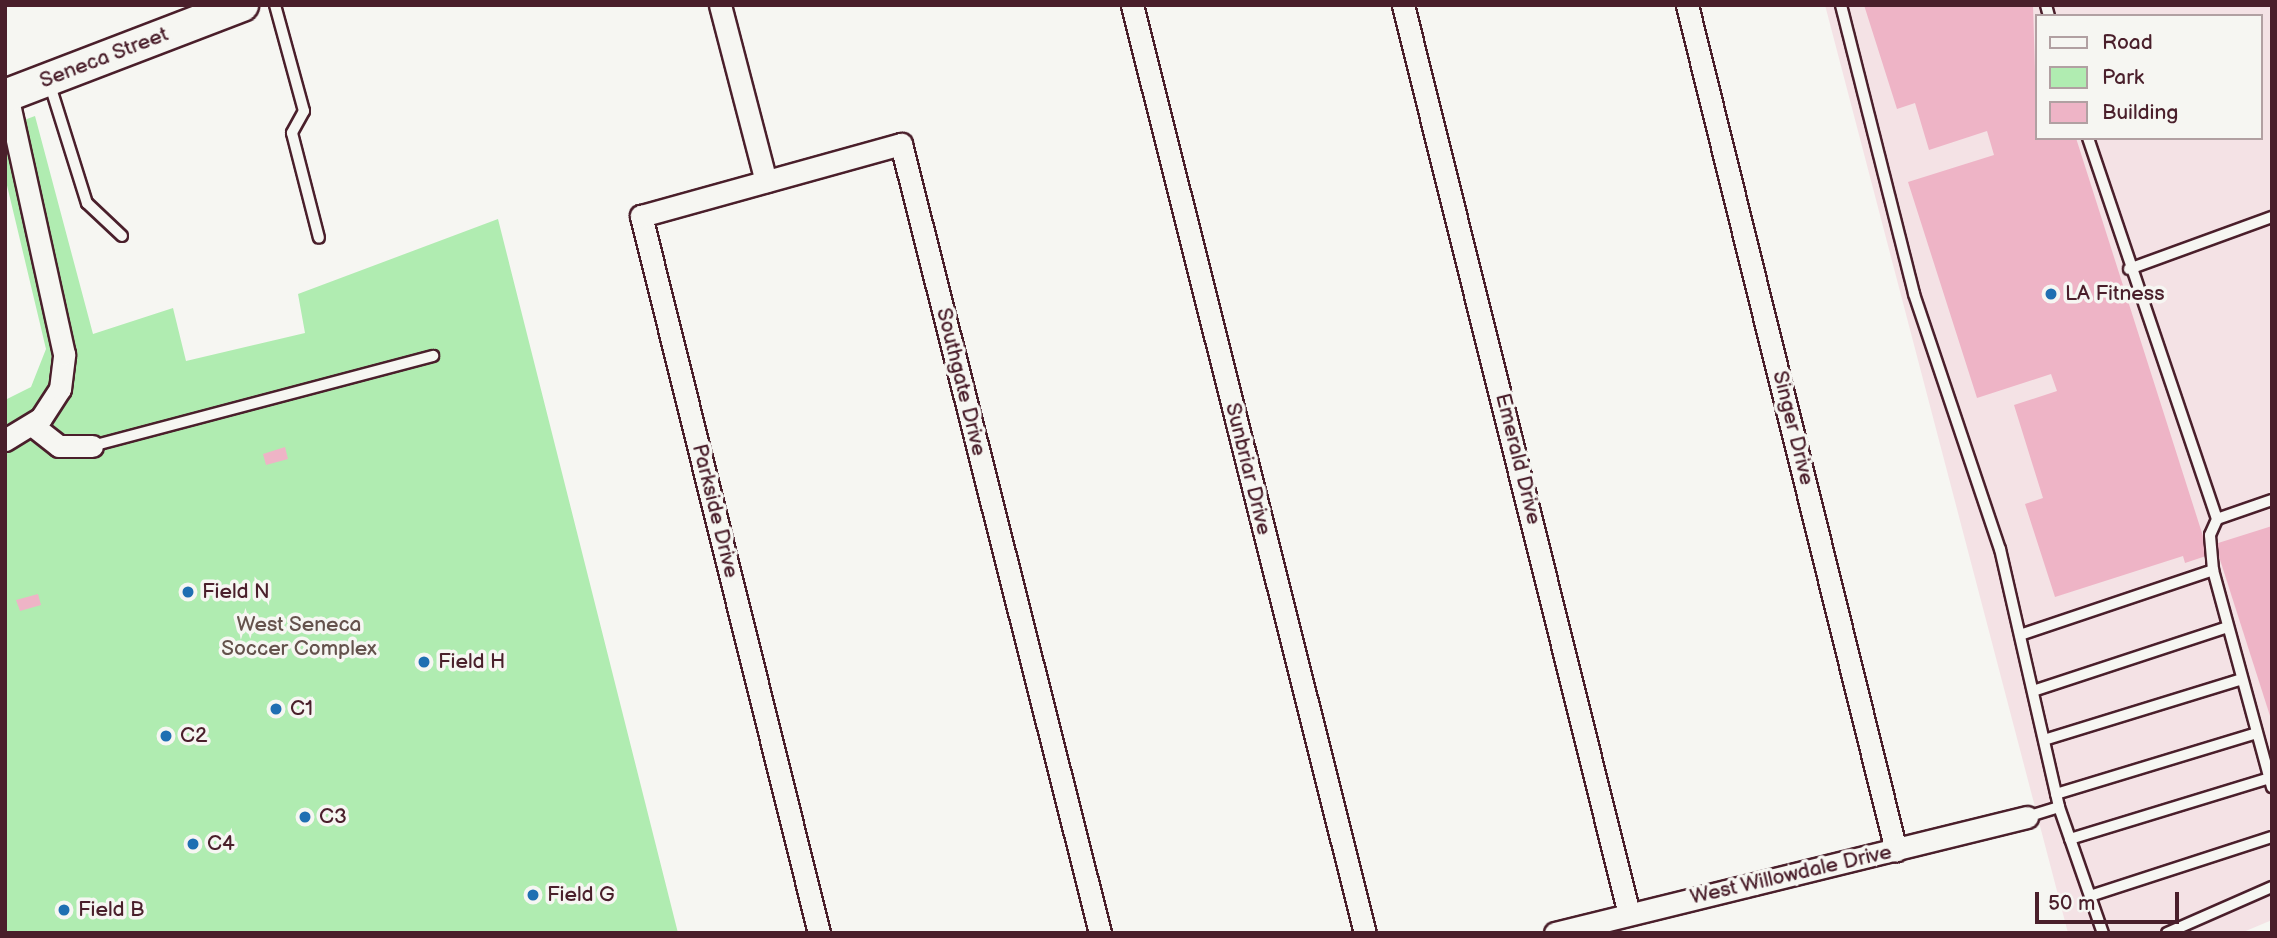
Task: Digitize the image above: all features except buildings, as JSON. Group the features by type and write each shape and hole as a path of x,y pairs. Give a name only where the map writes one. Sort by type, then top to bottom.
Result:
{"street":[{"name":"Sunbriar Drive","path":"1132,5 1365,933"},
{"name":"Emerald Drive","path":"1403,5 1629,914"},
{"name":"Singer Drive","path":"1687,5 1896,851"},
{"name":"Seneca Street","path":"6,95 236,6"},
{"path":"723,6 766,181"},
{"path":"5,440 32,425 60,389 64,354 6,95"},
{"name":"Southgate Drive","path":"766,181 901,144 1100,933"},
{"name":"Parkside Drive","path":"766,181 641,216 819,933"},
{"path":"32,425 59,446 92,446"},
{"name":"West Willowdale Drive","path":"1555,933 2027,817"}],"lane":[{"path":"275,5 303,111 292,133 318,238"},
{"path":"1841,5 1914,294 2000,549 2059,807 2103,933"},
{"path":"48,79 87,203 122,236"},
{"path":"2070,839 2270,782 2213,569 2210,535 2217,519 2129,269 2089,140"},
{"path":"2129,269 2272,217"},
{"path":"92,446 433,356"},
{"path":"2217,519 2272,500"},
{"path":"2020,635 2213,569"},
{"path":"2033,691 2228,627"},
{"path":"2044,740 2242,678"},
{"path":"2056,794 2257,733"},
{"path":"2027,817 2059,807"},
{"path":"2090,896 2272,837"},
{"path":"2167,933 2272,887"}],"shaded area":[{"path":"1825,5 2272,5 2272,920 2241,933 2068,933"}],"green space":[{"name":"West Seneca Soccer Complex","path":"35,116 93,334 173,308 186,361 305,333 298,294 498,219 678,933 5,933 5,400 31,387 46,349 5,177 5,127"}],"place":[{"name":"LA Fitness","path":"2051,294"},
{"name":"Field N","path":"188,592"},
{"name":"Field H","path":"424,662"},
{"name":"C1","path":"276,709"},
{"name":"C2","path":"166,736"},
{"name":"C3","path":"305,817"},
{"name":"C4","path":"193,844"},
{"name":"Field G","path":"533,895"},
{"name":"Field B","path":"64,910"}]}
